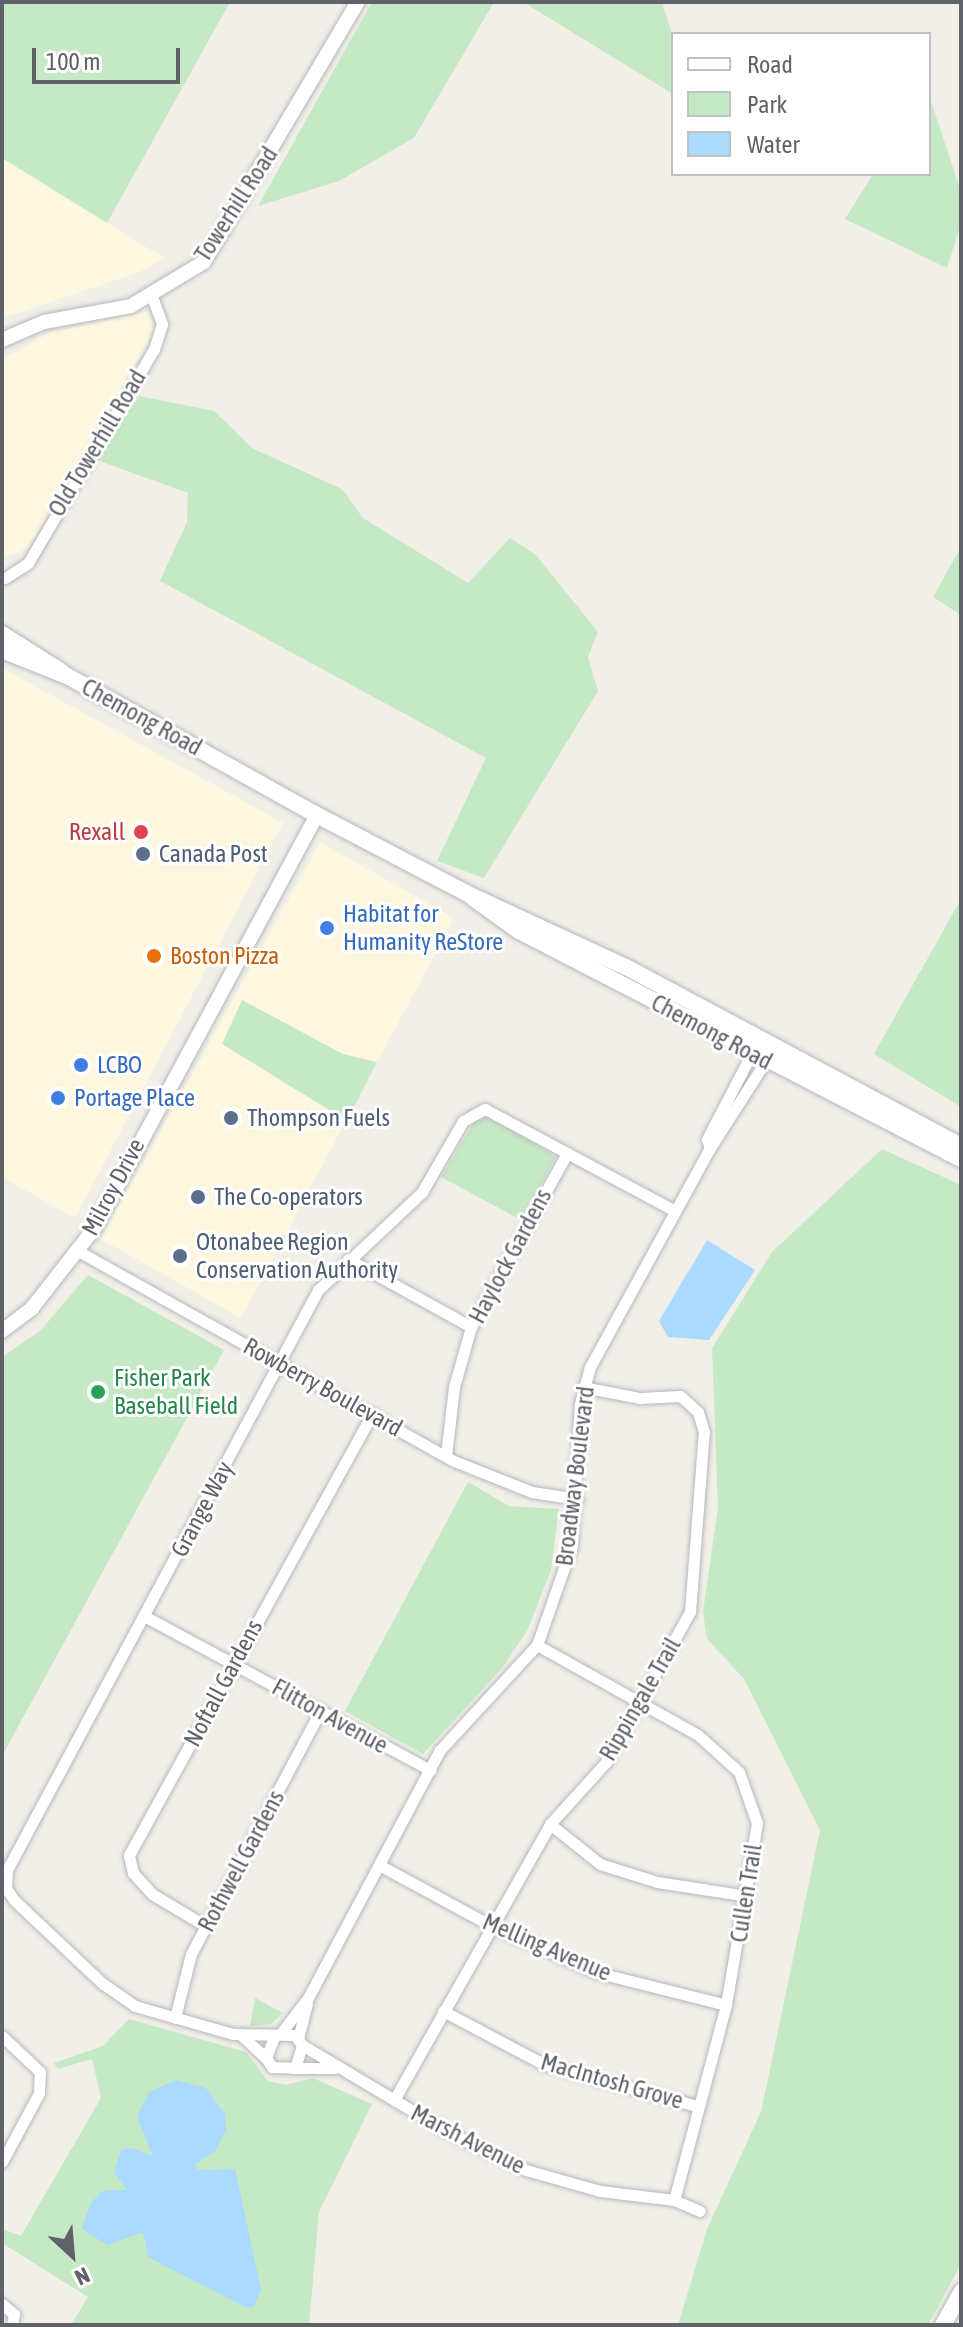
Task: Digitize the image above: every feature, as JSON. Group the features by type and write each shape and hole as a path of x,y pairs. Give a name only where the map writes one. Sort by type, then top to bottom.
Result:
{"main road":[{"name":"Chemong Road","path":"2,634 49,659 67,676"},
{"name":"Chemong Road","path":"2,650 67,676 317,815 470,895 484,910 519,931 961,1146"},
{"name":"Chemong Road","path":"762,1050 961,1159"},
{"path":"943,2325 961,2292"}],"street":[{"name":"Towerhill Road","path":"2,340 44,322 131,306 204,262 358,2"},
{"name":"Old Towerhill Road","path":"5,578 28,563 154,349 162,324 152,296"},
{"name":"Milroy Drive","path":"2,1331 32,1308 78,1251 317,815"},
{"name":"Broadway Boulevard","path":"277,2035 308,1998 440,1750 537,1645 557,1599 577,1499 583,1387 710,1148 707,1139 762,1050"},
{"name":"Grange Way","path":"277,2035 240,2034 135,2006 103,1984 14,1900 5,1881 318,1290 422,1192 463,1121 485,1109 675,1211"},
{"name":"Haylock Gardens","path":"446,1456 454,1387 471,1327 567,1153"},
{"name":"Rowberry Boulevard","path":"78,1251 495,1481 577,1499"},
{"path":"348,1259 471,1327"},
{"name":"Rippingale Trail","path":"394,2100 490,1925 550,1824 606,1762 690,1612 704,1432 698,1412 680,1396 640,1398 583,1387"},
{"name":"Noftall Gardens","path":"207,1927 145,1888 133,1873 129,1855 372,1414"},
{"name":"Flitton Avenue","path":"146,1617 430,1770"},
{"name":"Cullen Trail","path":"537,1645 698,1735 739,1772 757,1823 726,2005 674,2200"},
{"name":"Rothwell Gardens","path":"175,2018 191,1954 321,1710"},
{"path":"550,1824 600,1864 657,1882 747,1896"},
{"name":"Melling Avenue","path":"379,1865 490,1925 595,1972 726,2005"},
{"name":"Broadway Boulevard","path":"300,2042 308,1998"},
{"name":"MacIntosh Grove","path":"443,2011 543,2064 697,2106"},
{"name":"Grange Way","path":"240,2034 266,2058"},
{"path":"277,2035 300,2042 302,2058 295,2068 284,2071 266,2058 277,2035"},
{"path":"2,2036 40,2072 39,2093 2,2162"},
{"name":"Marsh Avenue","path":"300,2042 336,2068 526,2170 600,2191 674,2200 700,2211"},
{"name":"Marsh Avenue","path":"295,2068 336,2068"},
{"path":"2,2304 14,2314 12,2325"}],"shaded area":[{"path":"2,158 164,258 138,273 2,318"},
{"path":"148,312 155,330 28,549 2,558 2,360 48,333"},
{"path":"2,668 283,823 75,1218 2,1177"},
{"path":"320,842 454,918 241,1318 101,1239"}],"green space":[{"path":"2,2 230,2 107,223 2,158"},
{"path":"372,2 494,2 414,138 339,181 258,206"},
{"path":"523,2 662,2 671,32 671,93"},
{"path":"931,101 961,192 961,224 947,268 845,219 872,176 931,176"},
{"path":"139,396 214,411 252,448 342,489 363,518 468,583 510,538 536,555 598,632 588,657 598,691 484,878 437,861 486,758 160,581 187,522 188,493 97,460"},
{"path":"961,547 961,615 933,597"},
{"path":"961,899 961,1107 874,1054"},
{"path":"242,1000 343,1054 377,1062 347,1121 222,1044"},
{"path":"478,1115 492,1116 556,1157 521,1220 441,1177"},
{"path":"882,1149 961,1185 961,2264 928,2325 678,2325 707,2229 761,2112 820,1830 744,1679 707,1639 703,1612 718,1507 712,1348 772,1252"},
{"path":"88,1275 224,1350 2,1756 2,1357 40,1331"},
{"path":"468,1482 509,1506 559,1509 551,1570 528,1629 503,1667 423,1754 345,1711"},
{"path":"255,1998 283,2013 271,2024 250,2026"},
{"path":"129,2019 246,2052 268,2081 286,2085 313,2078 372,2104 319,2212 309,2325 71,2325 88,2297 2,2243 2,2229 21,2236 101,2098 92,2059 58,2069 54,2063 103,2046"}],"water":[{"path":"707,1240 755,1270 709,1340 668,1337 659,1321"},
{"path":"176,2080 206,2088 225,2114 226,2131 215,2151 195,2165 198,2170 235,2169 261,2289 254,2307 245,2307 148,2257 143,2232 107,2245 82,2229 90,2204 102,2191 127,2190 114,2172 121,2150 132,2148 153,2156 137,2117 149,2092"}],"place":[{"name":"Rexall","path":"141,832"},
{"name":"Canada Post","path":"143,854"},
{"name":"Habitat for Humanity ReStore","path":"327,928"},
{"name":"Boston Pizza","path":"154,956"},
{"name":"LCBO","path":"81,1065"},
{"name":"Portage Place","path":"58,1098"},
{"name":"Thompson Fuels","path":"231,1118"},
{"name":"The Co-operators","path":"198,1197"},
{"name":"Otonabee Region Conservation Authority","path":"180,1256"},
{"name":"Fisher Park Baseball Field","path":"98,1392"}]}
